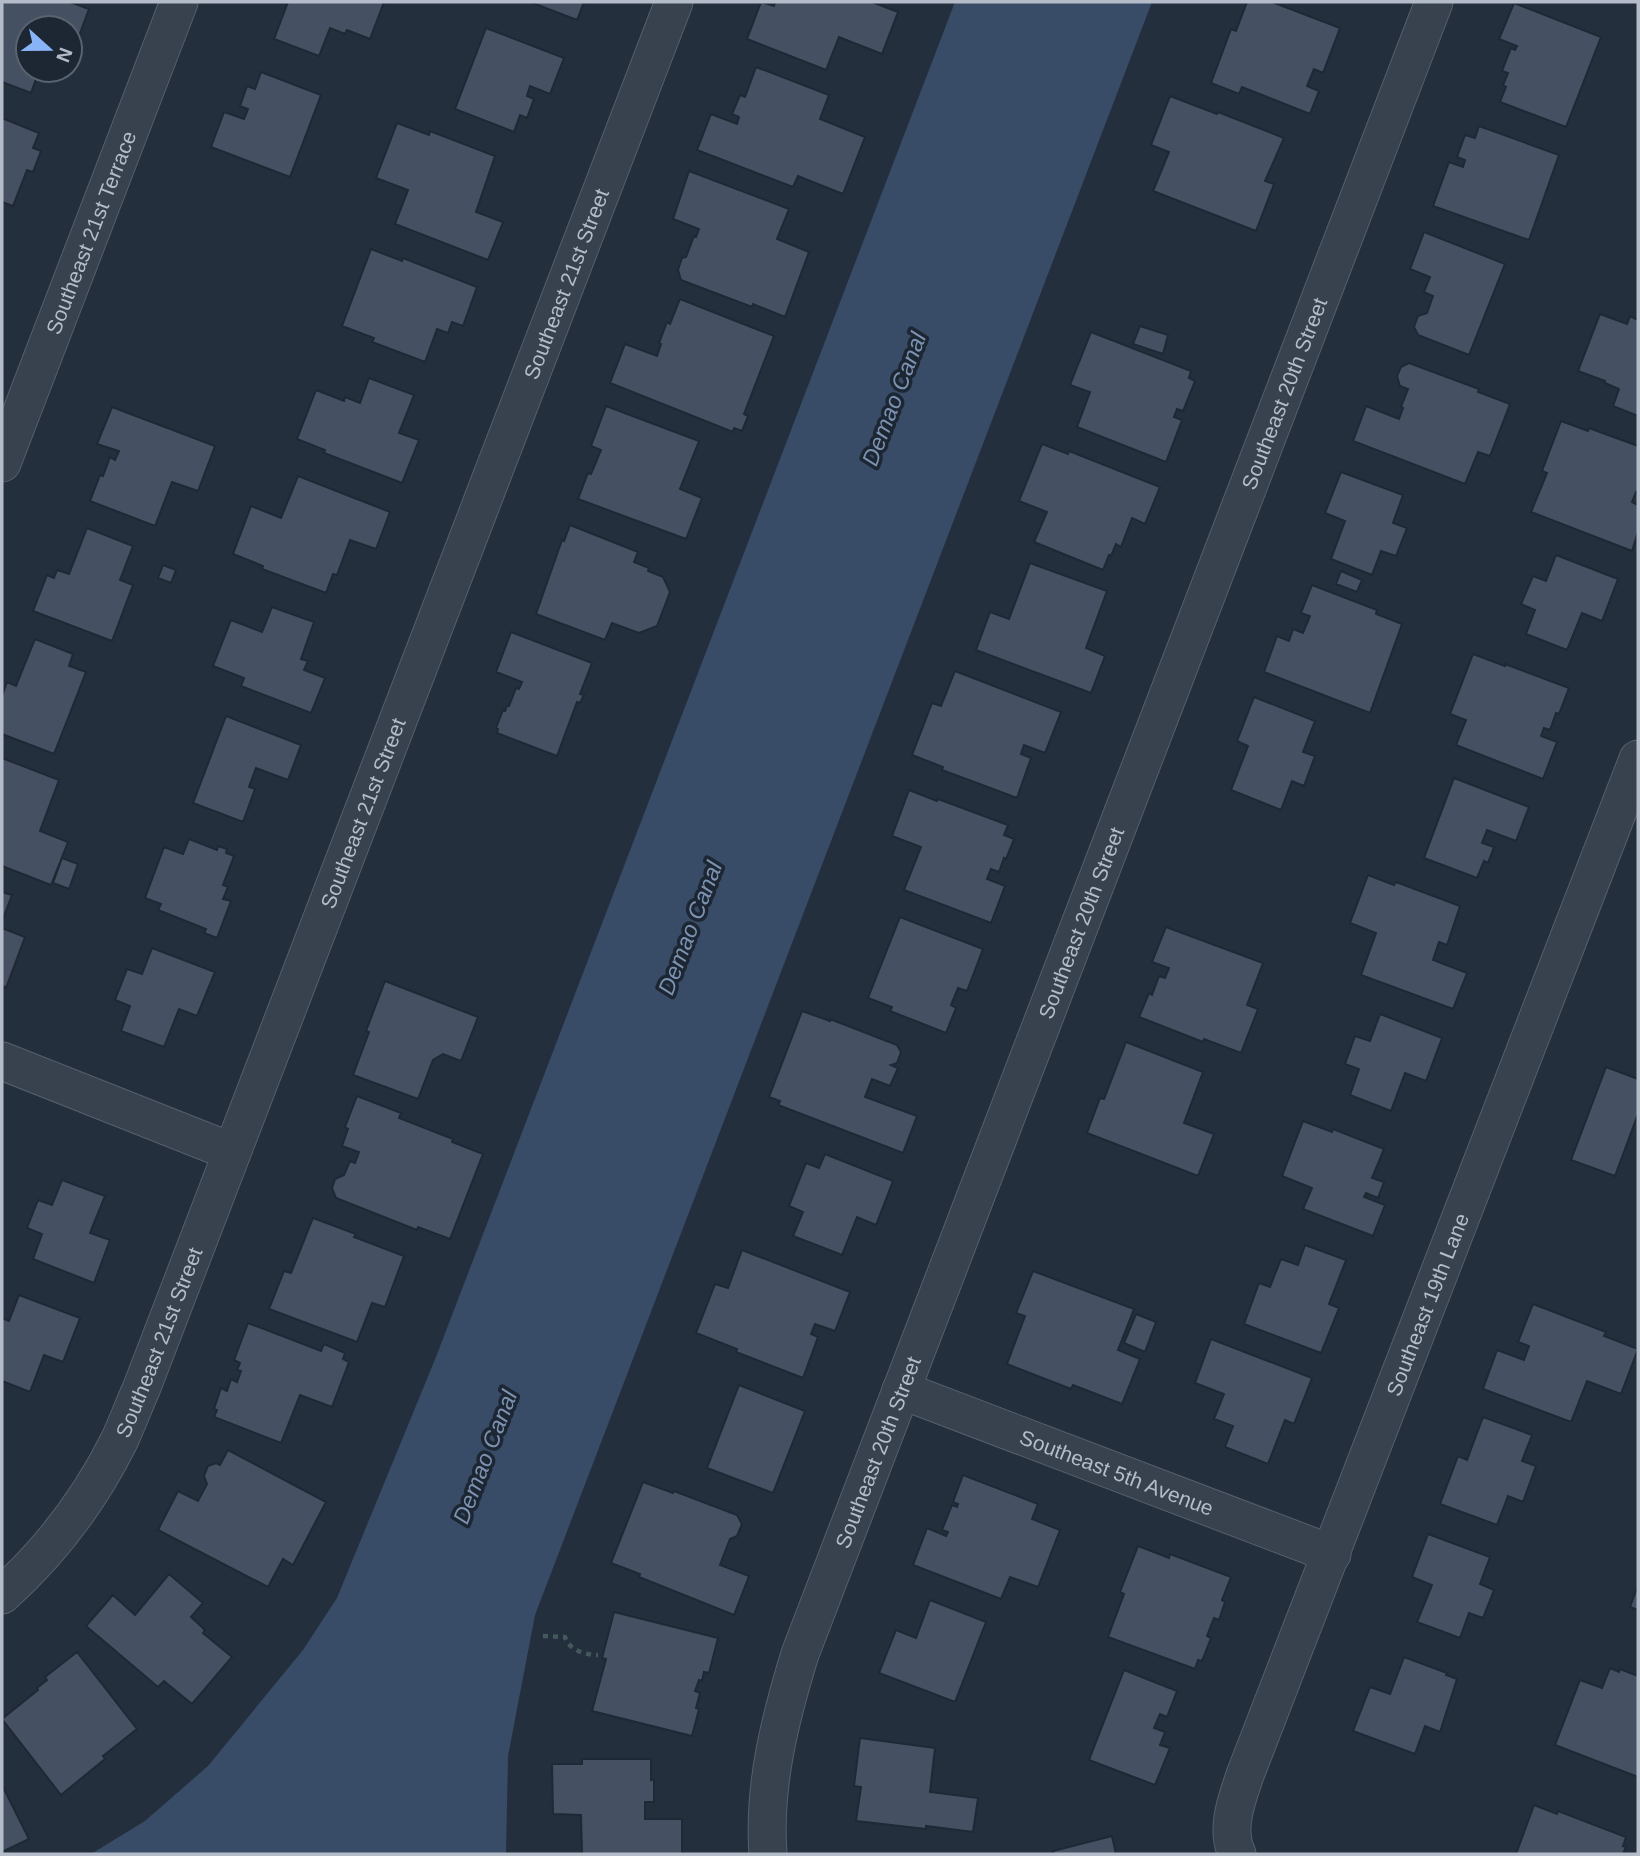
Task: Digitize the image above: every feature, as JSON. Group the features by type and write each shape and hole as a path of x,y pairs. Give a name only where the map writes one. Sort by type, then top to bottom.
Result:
{"street":[{"name":"Southeast 21st Terrace","path":"2,463 179,2"},
{"name":"Southeast 21st Street","path":"2,1595 58,1536 91,1490 119,1440 142,1387 674,2"},
{"name":"Southeast 20th Street","path":"768,1854 769,1788 776,1743 800,1654 1434,2"},
{"name":"Southeast 19th Lane","path":"1237,1854 1233,1846 1232,1827 1236,1802 1638,759"},
{"path":"2,1061 232,1152"},
{"name":"Southeast 5th Avenue","path":"901,1390 1332,1554"}],"path":[{"path":"543,1636 565,1637 567,1643 578,1651 598,1656"}],"water":[{"name":"Demao Canal","path":"955,2 1152,2 535,1615 508,1756 506,1854 91,1854 145,1821 208,1766 303,1650 337,1598 436,1357"}],"building":[{"path":"2,2 70,2 89,9 84,22 84,14 14,14 14,84 34,84 31,93 2,82"},
{"path":"288,2 384,2 370,39 347,30 345,34 330,28 319,56 274,39"},
{"path":"530,2 584,2 577,20"},
{"path":"761,2 774,6 775,2 872,2 898,12 882,54 839,37 826,70 747,39"},
{"path":"1247,2 1272,2 1340,28 1323,73 1314,69 1307,86 1319,91 1310,114 1242,87 1239,94 1211,83 1231,29 1236,31"},
{"path":"1514,3 1601,37 1566,127 1500,102 1508,73 1502,71 1511,48 1515,50 1517,46 1499,39"},
{"path":"486,28 564,58 550,94 530,86 527,96 534,99 527,118 520,115 514,132 455,109"},
{"path":"756,67 829,95 820,119 865,137 843,194 798,176 793,187 697,150 711,114 737,124 739,117 732,114 740,95 745,97"},
{"path":"261,72 321,95 290,177 211,147 224,112 244,119 248,109 240,106 247,86 255,89"},
{"path":"1170,96 1284,138 1265,181 1274,184 1256,231 1153,191 1169,152 1151,145"},
{"path":"2,118 39,133 33,148 41,151 33,172 27,170 13,206 2,202"},
{"path":"397,123 429,135 430,131 495,156 476,212 503,222 488,260 395,224 408,190 376,178"},
{"path":"1479,126 1559,155 1529,240 1433,206 1449,162 1463,167 1465,160 1457,157 1465,135 1475,138"},
{"path":"689,171 789,209 777,239 809,252 785,317 681,280 678,270 682,258 686,257 699,229 673,219"},
{"path":"1424,232 1505,264 1469,355 1418,335 1414,327 1418,316 1427,313 1433,296 1424,292 1430,277 1410,269"},
{"path":"371,249 402,261 403,258 477,287 463,326 452,322 448,333 437,329 425,362 372,342 374,338 342,326"},
{"path":"680,299 774,336 744,414 748,416 742,431 734,428 733,432 610,383 625,344 657,356 667,322 670,324"},
{"path":"1600,314 1627,324 1630,316 1638,320 1638,416 1613,406 1619,389 1578,371"},
{"path":"1140,326 1168,335 1163,354 1133,344"},
{"path":"1091,332 1191,371 1189,378 1195,381 1183,411 1177,409 1174,417 1182,420 1166,462 1077,427 1090,392 1070,385"},
{"path":"1409,363 1479,389 1478,392 1510,404 1490,456 1478,452 1465,484 1353,441 1366,406 1399,419 1408,389 1400,386 1397,376 1401,367"},
{"path":"369,378 414,395 399,433 419,440 402,483 324,453 325,450 297,439 316,390 344,401 345,397 360,403"},
{"path":"606,406 699,441 680,489 702,498 686,539 578,499 601,450 591,446"},
{"path":"112,407 215,446 198,491 172,482 155,526 90,501 110,457 115,460 119,451 97,444"},
{"path":"1561,421 1638,446 1638,493 1636,492 1632,502 1638,505 1638,532 1632,551 1531,512 1547,473 1542,471"},
{"path":"1042,444 1068,454 1069,451 1160,487 1145,524 1132,518 1121,547 1116,544 1103,570 1034,542 1047,512 1019,501"},
{"path":"1341,472 1403,495 1393,523 1407,528 1396,556 1381,551 1372,575 1331,559 1345,521 1325,513"},
{"path":"298,476 390,512 376,549 350,540 337,575 333,574 326,593 262,569 263,566 233,554 251,506 281,518"},
{"path":"570,525 638,552 634,562 663,577 670,592 657,626 639,633 612,623 605,640 536,614 562,540 564,541"},
{"path":"87,528 133,546 120,580 133,585 112,641 33,611 47,575 54,578 57,570 69,574"},
{"path":"1556,555 1618,579 1602,621 1582,613 1567,650 1526,634 1535,610 1521,604 1533,576 1546,581"},
{"path":"1030,563 1107,591 1086,648 1105,656 1091,693 976,650 990,612 1009,619"},
{"path":"163,565 176,570 171,583 158,578"},
{"path":"1341,571 1362,580 1357,592 1336,584"},
{"path":"1312,585 1377,610 1376,614 1402,624 1370,713 1264,672 1277,636 1289,641 1293,629 1303,633 1310,616 1301,613"},
{"path":"272,607 314,622 301,659 308,661 304,670 325,678 311,713 241,686 244,678 213,666 231,620 262,632"},
{"path":"511,632 592,663 580,694 584,695 580,703 577,702 557,756 497,733 496,728 503,710 509,706 516,688 519,689 522,682 496,672"},
{"path":"35,639 73,654 69,666 86,672 54,754 2,734 2,696 7,682 16,686"},
{"path":"1473,654 1569,688 1550,730 1544,728 1541,736 1557,742 1543,779 1456,745 1466,720 1450,714"},
{"path":"955,671 1061,712 1045,753 1024,745 1021,754 1031,758 1017,798 942,770 943,767 912,755 932,703 941,706"},
{"path":"1254,697 1315,721 1303,752 1315,756 1304,786 1292,781 1281,810 1231,790 1248,746 1237,741"},
{"path":"226,716 301,745 288,780 256,768 249,787 255,789 243,822 193,803"},
{"path":"2,758 59,780 40,831 68,842 51,885 2,866"},
{"path":"1454,778 1529,807 1516,841 1487,830 1482,843 1494,847 1488,863 1484,861 1477,878 1424,858"},
{"path":"909,790 1008,825 1004,835 1014,839 999,872 991,869 987,879 1005,886 991,923 904,890 921,847 892,836"},
{"path":"189,839 217,850 218,846 227,849 226,853 234,856 223,885 228,887 223,899 231,901 217,938 204,933 206,929 158,910 161,904 145,898 164,847 183,854"},
{"path":"62,858 78,864 69,889 53,883"},
{"path":"1368,875 1394,885 1396,882 1460,906 1447,945 1439,942 1433,960 1467,973 1453,1009 1361,975 1376,933 1350,923"},
{"path":"2,892 12,895 2,921"},
{"path":"900,917 983,949 967,991 958,988 951,1005 956,1008 946,1033 890,1011 892,1007 868,998"},
{"path":"1166,927 1263,963 1247,1005 1258,1009 1241,1053 1204,1039 1203,1042 1139,1017 1159,976 1165,978 1169,968 1152,962"},
{"path":"2,928 25,937 6,988 2,986"},
{"path":"152,948 215,972 197,1016 179,1009 164,1047 121,1031 130,1006 115,1000 127,969 142,974"},
{"path":"385,981 478,1017 461,1061 443,1054 433,1060 418,1099 353,1075"},
{"path":"802,1011 897,1045 901,1052 897,1063 891,1065 898,1068 890,1086 872,1079 865,1097 917,1116 903,1153 778,1105 780,1101 769,1097"},
{"path":"1380,1014 1442,1038 1426,1081 1405,1073 1391,1111 1350,1095 1359,1069 1345,1064 1355,1036 1370,1041"},
{"path":"1126,1042 1203,1072 1184,1123 1214,1134 1198,1176 1087,1133 1100,1098 1104,1099"},
{"path":"1606,1067 1638,1079 1638,1114 1615,1176 1571,1160"},
{"path":"357,1096 401,1113 399,1118 483,1154 450,1239 418,1227 417,1230 336,1198 332,1188 335,1179 344,1175 350,1161 355,1163 359,1152 342,1146 348,1129 345,1127"},
{"path":"1303,1121 1332,1132 1333,1129 1384,1149 1372,1178 1384,1182 1378,1198 1366,1193 1364,1197 1385,1205 1373,1236 1303,1209 1312,1188 1282,1176"},
{"path":"825,1154 893,1181 876,1225 857,1217 842,1255 793,1236 803,1212 789,1206 806,1163 819,1168"},
{"path":"62,1180 105,1196 90,1233 110,1240 94,1283 33,1259 42,1234 27,1228 38,1200 52,1205"},
{"path":"313,1218 404,1256 385,1307 372,1303 357,1342 269,1309 284,1271 291,1273"},
{"path":"1305,1245 1346,1260 1329,1304 1339,1308 1321,1353 1244,1324 1259,1283 1270,1287 1281,1259 1298,1265"},
{"path":"742,1250 850,1292 835,1331 815,1324 811,1334 818,1337 803,1378 696,1333 715,1284 728,1288"},
{"path":"1033,1271 1134,1309 1118,1350 1140,1359 1122,1404 1073,1385 1071,1389 1007,1364 1025,1316 1016,1313"},
{"path":"19,1295 80,1318 63,1362 44,1355 30,1392 2,1381 2,1318 9,1321"},
{"path":"1533,1304 1606,1332 1604,1336 1638,1349 1621,1394 1587,1381 1571,1422 1483,1389 1497,1350 1524,1360 1529,1346 1518,1342"},
{"path":"1136,1314 1156,1322 1145,1352 1124,1343"},
{"path":"248,1323 321,1351 324,1344 345,1353 343,1359 349,1362 332,1407 300,1395 281,1443 214,1417 221,1388 227,1391 231,1379 237,1382 241,1371 237,1370 240,1363 234,1360"},
{"path":"1211,1339 1312,1378 1294,1424 1285,1420 1268,1464 1225,1447 1233,1426 1214,1419 1224,1394 1195,1383"},
{"path":"739,1385 805,1411 773,1493 707,1468"},
{"path":"1483,1417 1532,1435 1522,1461 1536,1466 1523,1502 1508,1496 1497,1525 1440,1504 1458,1456 1467,1460"},
{"path":"228,1450 326,1502 293,1565 283,1559 268,1587 158,1530 178,1491 198,1501 207,1484 204,1476 208,1466 216,1463 220,1465"},
{"path":"963,1475 1038,1504 1032,1519 1060,1530 1038,1587 1010,1577 1001,1599 913,1565 927,1528 946,1536 948,1532 942,1530 952,1505 957,1507 958,1504 953,1502"},
{"path":"643,1482 737,1515 742,1524 737,1536 730,1539 720,1565 749,1576 734,1615 611,1563"},
{"path":"1428,1534 1490,1557 1480,1584 1494,1590 1483,1618 1469,1613 1460,1638 1417,1622 1432,1585 1412,1577"},
{"path":"1138,1546 1169,1558 1170,1554 1231,1577 1222,1600 1225,1602 1219,1620 1214,1618 1207,1636 1211,1638 1202,1661 1198,1660 1195,1669 1108,1637 1124,1594 1120,1592"},
{"path":"169,1574 203,1603 191,1617 205,1630 203,1633 232,1657 192,1704 164,1681 158,1687 86,1626 113,1595 135,1615"},
{"path":"1638,1585 1638,1610 1630,1607"},
{"path":"930,1600 986,1622 955,1702 879,1673 896,1630 916,1638"},
{"path":"614,1612 718,1638 709,1673 704,1672 695,1691 700,1693 696,1708 699,1709 692,1736 592,1711 606,1659 602,1658"},
{"path":"77,1652 137,1729 61,1795 2,1719 38,1690 47,1680 45,1677"},
{"path":"1404,1657 1457,1679 1440,1732 1425,1726 1415,1754 1353,1731 1370,1687 1390,1694"},
{"path":"1610,1668 1638,1676 1638,1777 1555,1745 1580,1680 1602,1688"},
{"path":"1124,1670 1177,1691 1167,1717 1160,1714 1154,1728 1165,1732 1160,1745 1170,1748 1155,1785 1089,1760"},
{"path":"860,1738 935,1748 930,1792 978,1798 973,1832 856,1821 861,1787 854,1786"},
{"path":"582,1759 651,1759 654,1802 645,1802 645,1819 682,1819 682,1854 582,1854 581,1815 553,1814 552,1764 582,1764"},
{"path":"2,1785 29,1839 2,1852"},
{"path":"1534,1805 1557,1814 1558,1811 1626,1837 1623,1854 1516,1854"},
{"path":"1112,1836 1116,1854 1054,1854 1053,1851"}]}
